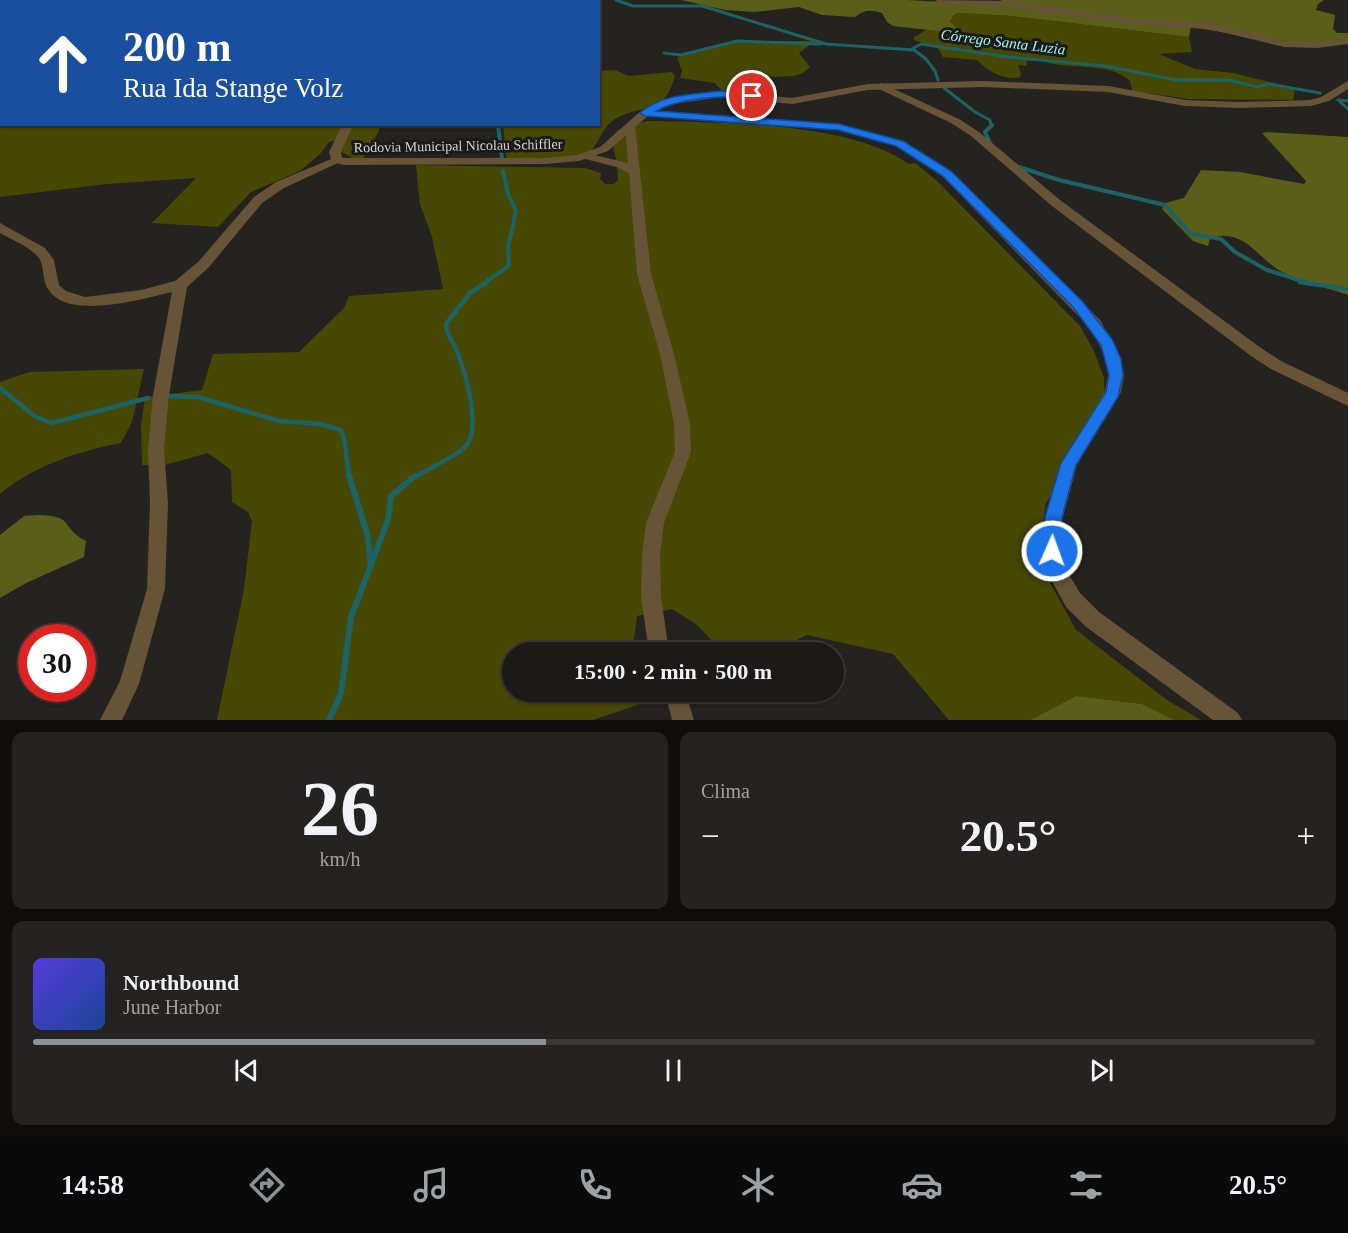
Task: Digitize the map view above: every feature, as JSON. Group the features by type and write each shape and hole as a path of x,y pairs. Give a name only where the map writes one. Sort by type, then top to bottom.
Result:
{"street":[{"path":"939,0 1009,4 1130,21 1209,26 1284,44 1317,45 1348,41"},
{"name":"Rodovia Municipal Nicolau Schiffler","path":"348,126 335,152 336,160 360,162 530,161 586,156 604,149 645,113 670,101 703,96 732,94 792,101 849,89 966,84 1096,88 1185,103 1240,105 1311,103 1325,99 1348,84"},
{"path":"881,86 955,121 975,134 1056,203 1256,352 1276,365 1348,400"},
{"path":"645,113 839,127 900,144 947,174 1095,324 1114,359 1116,375 1113,393 1069,463 1060,488 1053,517 1052,551 1060,577 1073,600 1092,620 1231,720"},
{"path":"630,126 644,274 667,354 682,424 683,452 655,523 651,554 651,596 658,642"},
{"path":"586,156 620,164 634,171"},
{"path":"0,227 40,251 47,260 53,287 72,299 85,302 125,298 180,285 204,264 258,200 280,185 336,160"},
{"path":"111,720 129,684 156,589 159,502 156,449 161,395 180,285"},
{"path":"678,702 684,720"}],"shaded area":[{"path":"681,0 907,0 999,5 1001,0 1324,0 1318,4 1316,10 1335,15 1333,29 1337,33 1348,33 1348,42 1314,47 1191,27 1189,37 1012,16 959,13 954,15 950,22 957,28 956,30 938,31 893,26 887,22 882,13 875,11 865,11 855,17 822,15 799,7 755,12 725,10"},
{"path":"959,13 1012,16 1189,37 1192,52 1159,54 1195,69 1233,73 1290,87 1295,91 1293,100 1189,99 1132,91 1130,81 1106,69 1060,65 1035,60 1026,61 1027,66 1018,65 1020,77 1008,78 991,71 977,60 943,57 938,48 914,40 914,37 926,30 956,30 950,22 954,15"},
{"path":"737,41 815,41 799,53 810,67 803,73 794,76 769,77 741,98 723,92 715,83 680,78 682,71 677,57"},
{"path":"615,70 629,76 672,72 675,76 663,100 647,108 628,113 608,125 593,149 583,157 561,161 507,162 503,126 600,126 600,71"},
{"path":"649,121 784,127 853,139 883,150 909,164 915,163 936,180 1080,326 1094,351 1104,378 1105,399 1098,424 1046,503 1037,559 1076,630 1167,700 1201,720 1174,720 1142,704 1076,696 1030,720 949,720 893,654 807,635 792,642 713,642 696,624 672,609 637,616 634,642 502,642 502,702 646,702 593,720 217,720 244,589 252,521 248,512 232,502 231,470 208,453 161,466 142,465 141,426 145,397 202,390 213,354 299,352 344,308 349,296 443,289 432,237 420,204 416,165 585,168 601,173 600,179 605,184 614,184 618,180 613,139 615,133 632,125"},
{"path":"0,126 381,126 364,155 365,161 339,151 338,140 329,142 320,154 300,171 251,192 218,227 152,223 196,178 107,184 0,197"},
{"path":"1262,133 1348,137 1348,295 1286,274 1243,241 1233,237 1210,238 1208,246 1193,241 1162,209 1165,203 1184,198 1201,170 1240,172 1304,184 1306,181"},
{"path":"144,369 132,422 121,443 89,450 57,461 27,475 0,494 0,382 29,372"},
{"path":"24,516 58,517 63,520 77,536 86,541 84,557 26,583 0,598 0,535"},
{"path":"1076,696 1142,704 1174,720 1030,720"}],"waterway":[{"name":"Córrego Santa Luzia","path":"616,0 633,6 702,6 826,44 910,50"},
{"path":"664,53 681,55 737,41 821,44"},
{"name":"Córrego Santa Luzia","path":"910,50 921,44 1009,57 1106,66 1176,80 1229,80 1257,87 1268,84 1320,93"},
{"path":"910,50 926,59 935,71 938,80"},
{"path":"944,88 975,112 990,120 991,126"},
{"name":"Córrego Santa Luzia","path":"1348,101 1338,100 1348,109"},
{"path":"498,126 502,158"},
{"path":"990,143 985,132 991,126"},
{"path":"1019,167 1059,180 1165,205 1191,234 1221,239 1235,252 1267,270 1308,283"},
{"path":"484,283 509,266 508,247 516,211 508,194 503,171"},
{"path":"413,478 460,451 470,439 471,402 461,363 447,332 446,324 470,293 487,282"},
{"path":"1300,282 1348,289"},
{"path":"0,388 36,417 52,423 148,398"},
{"path":"169,396 198,397 279,421 320,424 341,430 350,478"},
{"path":"349,476 367,533 371,565"},
{"path":"371,565 388,520 391,496 415,476"},
{"name":"Córrego Santa Luzia","path":"329,720 341,693 351,617 371,565"}],"route":[{"path":"752,96 721,94 678,99 663,103 645,113 839,127 900,144 947,174 1095,324 1114,359 1116,375 1113,393 1069,463 1053,517 1052,551"}]}
